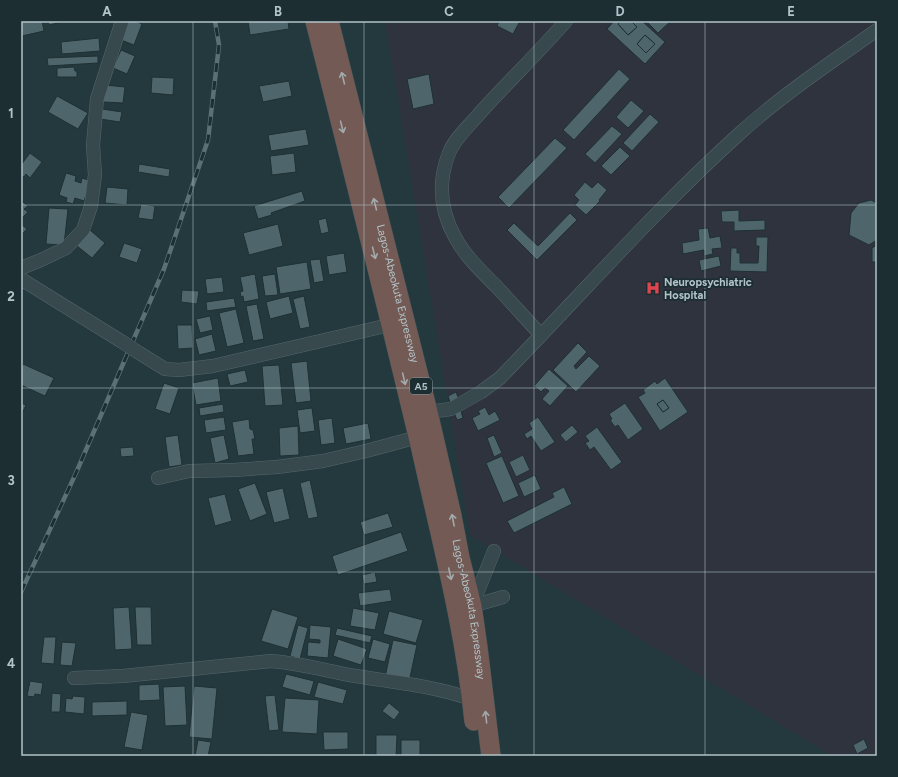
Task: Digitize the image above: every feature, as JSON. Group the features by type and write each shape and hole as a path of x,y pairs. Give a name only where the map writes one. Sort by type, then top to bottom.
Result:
{"highway":[{"name":"Lagos-Abeokuta Expressway","path":"315,21 392,327 459,618 478,756"},
{"name":"Lagos-Abeokuta Expressway","path":"329,21 428,412 472,606 491,756"}],"street":[{"path":"21,268 66,248 83,230 91,206 95,175 93,145 97,99 122,21"},
{"path":"541,335 471,261 456,238 445,215 441,193 443,173 450,151 459,136 541,50 566,21"},
{"path":"428,412 451,409 481,392 500,378 656,214 740,133 787,94 877,30"},
{"path":"21,279 165,369 179,370 213,366 385,326 392,327"},
{"path":"158,478 189,470 277,468 323,461 418,437"},
{"path":"472,606 494,551"},
{"path":"472,606 503,597"},
{"path":"74,678 123,676 271,660 295,663 331,672 451,692 471,699"}],"shaded area":[{"name":"Neuropsychiatric Hospital","path":"385,21 877,21 877,756 832,756 470,535"}],"building":[{"path":"21,21 42,21 44,31 22,36"},
{"path":"48,21 66,21 49,25"},
{"path":"128,21 135,21 142,24 134,45 121,40"},
{"path":"248,21 288,21 289,29 250,35"},
{"path":"499,21 520,21 513,34 497,26"},
{"path":"614,21 621,21 618,24 628,35 637,27 631,21 642,21 665,42 645,64 607,29","holes":["645,35 655,44 646,53 637,44"]},
{"path":"621,21 631,21 637,27 628,35 618,24"},
{"path":"646,21 671,21 658,33"},
{"path":"645,35 655,44 646,53 637,44"},
{"path":"99,38 100,51 62,54 61,42"},
{"path":"121,50 135,56 127,74 113,68"},
{"path":"98,56 98,63 48,66 47,58"},
{"path":"74,67 75,71 77,71 77,77 57,77 57,68"},
{"path":"619,69 630,79 574,140 563,130"},
{"path":"429,74 434,104 413,109 407,79"},
{"path":"152,77 174,78 173,95 151,93"},
{"path":"289,81 292,96 263,102 259,86"},
{"path":"105,85 125,87 123,103 103,102"},
{"path":"57,96 88,113 78,129 48,112"},
{"path":"631,100 644,111 628,128 616,117"},
{"path":"102,109 122,112 120,122 100,119"},
{"path":"650,114 659,122 632,151 623,143"},
{"path":"612,126 622,134 595,163 585,154"},
{"path":"306,129 309,145 271,151 268,135"},
{"path":"555,138 567,148 509,208 498,197"},
{"path":"620,147 630,156 611,175 601,166"},
{"path":"30,153 42,162 30,178 26,174 24,177 21,175 21,165"},
{"path":"294,153 296,172 272,175 270,156"},
{"path":"139,164 170,169 169,177 138,172"},
{"path":"66,173 76,176 75,181 81,183 82,178 91,181 84,201 75,198 73,204 66,202 67,198 59,195"},
{"path":"585,182 592,188 598,182 607,190 599,200 600,201 586,215 575,205 579,200 574,195"},
{"path":"107,187 128,189 127,205 105,203"},
{"path":"302,191 305,201 271,213 272,215 258,219 254,206"},
{"path":"871,200 877,203 877,240 869,245 849,235 851,213 859,203"},
{"path":"23,202 28,206 24,209 28,212 21,219 21,204"},
{"path":"141,204 155,206 153,220 138,218"},
{"path":"49,208 68,209 64,245 46,244"},
{"path":"739,210 739,221 765,220 765,230 734,231 734,222 722,222 721,211"},
{"path":"570,213 577,220 537,260 507,230 514,223 538,246"},
{"path":"326,218 329,232 321,234 318,220"},
{"path":"21,224 27,229 21,235"},
{"path":"278,224 283,246 249,255 243,233"},
{"path":"708,228 710,238 720,236 722,248 712,249 713,254 704,256 704,250 683,254 682,243 699,240 698,229"},
{"path":"90,230 105,243 92,258 77,246"},
{"path":"756,237 768,237 767,272 730,271 731,248 737,248 737,253 740,253 740,263 758,263 759,246 756,246"},
{"path":"124,243 142,249 137,263 119,257"},
{"path":"877,245 877,262 872,262 872,248"},
{"path":"344,253 347,272 329,275 326,256"},
{"path":"719,256 721,266 701,271 699,260"},
{"path":"320,259 324,281 314,283 310,260"},
{"path":"307,262 311,289 280,294 276,267"},
{"path":"255,274 259,299 244,302 243,296 241,297 240,292 243,291 240,277"},
{"path":"275,274 278,295 265,296 262,276"},
{"path":"222,277 224,292 207,294 205,279"},
{"path":"182,290 199,291 197,304 181,302"},
{"path":"289,296 293,313 270,319 266,302"},
{"path":"304,296 310,327 300,329 293,299"},
{"path":"234,298 236,307 207,311 206,302"},
{"path":"257,304 264,339 253,341 246,306"},
{"path":"236,309 244,343 227,347 219,313"},
{"path":"210,316 213,330 200,333 196,319"},
{"path":"177,325 192,325 193,348 178,349"},
{"path":"212,334 216,351 199,355 195,339"},
{"path":"578,343 587,352 574,366 576,369 589,356 600,366 576,392 553,370"},
{"path":"307,361 311,401 296,403 291,363"},
{"path":"23,364 54,378 45,396 21,385 21,369"},
{"path":"279,365 283,405 265,406 262,366"},
{"path":"549,369 568,386 550,406 542,399 549,391 545,388 541,392 534,386"},
{"path":"245,370 248,382 230,386 227,374"},
{"path":"218,378 221,401 196,405 192,383"},
{"path":"665,378 688,412 660,431 638,397 645,393 643,390 655,381 657,384","holes":["663,400 669,408 663,412 657,404"]},
{"path":"164,383 179,388 170,414 155,409"},
{"path":"456,392 460,402 451,405 448,396"},
{"path":"663,400 669,408 663,412 657,404"},
{"path":"21,403 26,405 21,416"},
{"path":"625,403 643,429 628,440 618,425 615,427 610,420 612,419 609,414"},
{"path":"223,404 224,412 200,416 199,408"},
{"path":"485,407 489,415 495,411 500,420 478,431 472,418 480,414 478,411"},
{"path":"312,408 315,431 300,433 297,410"},
{"path":"460,408 463,418 457,420 453,410"},
{"path":"224,417 226,430 206,433 204,420"},
{"path":"538,417 555,442 541,451 531,436 527,439 524,434 532,429 529,423"},
{"path":"332,418 335,443 321,445 318,420"},
{"path":"249,419 250,429 253,430 255,439 252,439 254,454 238,456 232,422"},
{"path":"368,423 371,439 346,444 343,428"},
{"path":"572,425 578,432 566,442 560,435"},
{"path":"298,426 299,455 280,456 279,428"},
{"path":"597,427 622,462 611,470 594,447 590,450 585,443 589,441 585,436"},
{"path":"178,435 182,465 169,467 165,437"},
{"path":"224,435 229,459 215,463 210,438"},
{"path":"494,435 502,453 494,457 487,438"},
{"path":"133,447 134,456 121,457 120,448"},
{"path":"523,455 530,470 516,477 509,462"},
{"path":"502,456 519,496 503,503 486,463"},
{"path":"535,475 541,489 524,497 518,483"},
{"path":"310,480 318,517 308,519 300,483"},
{"path":"255,483 267,514 250,521 238,489"},
{"path":"564,487 572,504 514,533 507,521 554,497 552,493"},
{"path":"283,488 290,519 274,523 266,492"},
{"path":"225,494 232,521 215,526 208,498"},
{"path":"388,513 393,527 364,535 360,522"},
{"path":"401,532 408,551 338,575 332,556"},
{"path":"375,572 377,582 364,584 362,575"},
{"path":"390,589 392,601 360,606 358,593"},
{"path":"129,607 132,649 115,650 113,608"},
{"path":"135,607 151,607 152,645 137,645"},
{"path":"353,608 379,613 375,630 350,626"},
{"path":"272,609 298,617 288,649 261,641"},
{"path":"389,611 423,620 416,643 383,634"},
{"path":"298,625 308,628 300,659 290,656"},
{"path":"310,625 331,627 328,658 307,656 308,642 320,643 320,640 309,639"},
{"path":"337,628 372,636 370,643 335,635"},
{"path":"44,637 56,637 54,664 41,663"},
{"path":"338,639 367,649 361,665 333,656"},
{"path":"373,639 390,644 385,662 368,658"},
{"path":"393,640 417,645 409,682 385,677"},
{"path":"62,642 76,643 72,666 60,665"},
{"path":"286,674 314,681 310,695 282,687"},
{"path":"30,681 43,683 41,695 35,694 34,697 27,696"},
{"path":"318,682 347,690 343,704 314,697"},
{"path":"159,684 160,700 139,701 139,685"},
{"path":"185,686 187,725 165,726 163,687"},
{"path":"194,686 217,688 212,739 189,737"},
{"path":"52,693 61,694 60,712 51,712"},
{"path":"275,695 279,730 269,731 265,696"},
{"path":"73,696 85,697 84,714 65,712 66,698 72,699"},
{"path":"285,698 319,700 317,734 282,732"},
{"path":"127,701 127,715 92,716 92,702"},
{"path":"389,703 400,712 394,720 382,711"},
{"path":"131,712 148,715 142,750 124,747"},
{"path":"323,732 348,732 348,749 324,750"},
{"path":"376,735 397,735 396,756 376,756"},
{"path":"864,739 868,748 857,754 853,745"},
{"path":"198,740 211,742 208,756 195,756"},
{"path":"401,740 420,740 420,756 401,756"},
{"path":"272,754 272,756 238,756"}],"railway":[{"path":"21,592 76,473 164,269 208,140 219,45 215,21"}],"place":[{"name":"Neuropsychiatric Hospital","path":"653,288"}]}
